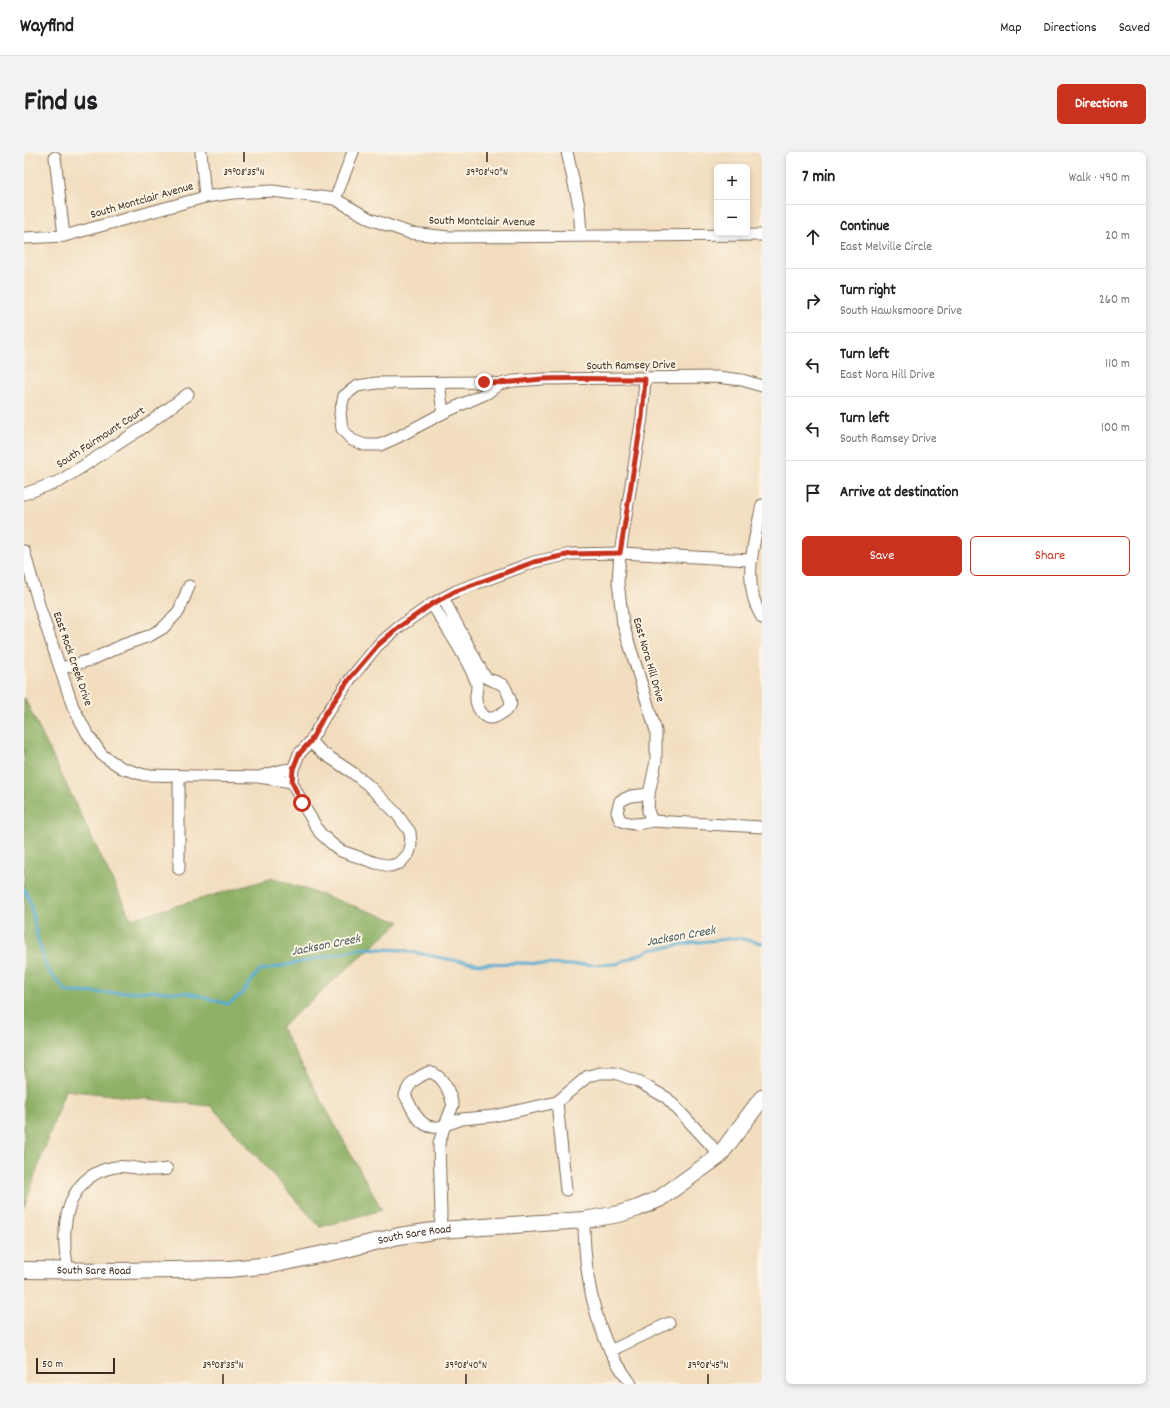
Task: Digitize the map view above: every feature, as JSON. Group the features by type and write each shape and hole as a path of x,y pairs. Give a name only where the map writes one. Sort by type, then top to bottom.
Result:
{"main road":[{"name":"South Sare Road","path":"24,1270 229,1269 271,1265 399,1236 440,1230 584,1220 619,1214 659,1199 719,1156 762,1098"}],"street":[{"path":"201,152 206,197"},
{"path":"335,199 353,152"},
{"path":"567,152 579,206 581,235"},
{"path":"55,157 64,236"},
{"name":"South Montclair Avenue","path":"24,238 64,236 206,197 233,192 272,191 335,199 370,219 410,233 450,237 762,235"},
{"name":"South Ramsey Drive","path":"499,384 487,393 443,413 380,445 365,445 352,440 342,429 340,413 344,396 357,386 377,383 484,382 499,384 514,381 544,379 717,377 742,380 762,386"},
{"name":"East Nora Hill Drive","path":"645,379 642,417 620,553 618,582 623,624 656,731 656,761 649,794 648,811 652,821"},
{"path":"439,383 443,413"},
{"name":"South Fairmount Court","path":"24,494 60,481 144,427 188,394"},
{"path":"762,505 750,560 751,584 757,609 762,618"},
{"name":"East Rock Creek Drive","path":"24,551 40,608 73,707 87,733 102,755 122,768 144,775 258,777 292,782"},
{"path":"310,742 323,753 358,777 396,813 410,832 411,845 409,853 400,863 390,866 376,863 341,851 320,834 292,782 293,769 299,754 310,742 324,716 350,678 378,645 399,627 432,604 456,591 534,562 571,554 620,553 750,560"},
{"path":"61,668 91,660 123,645 149,636 163,628 179,610 189,586"},
{"path":"443,598 468,655 477,682 478,689 475,697 476,703 484,716 490,718 496,717 509,710 512,705 511,699 504,686 499,683 492,682 484,684 478,689"},
{"path":"432,604 468,655 492,682"},
{"name":"East Rock Creek Drive","path":"258,777 283,770 293,769"},
{"path":"179,776 179,869"},
{"path":"649,794 632,796 620,801 617,812 620,820 629,824 652,821 762,827"},
{"path":"440,1230 439,1143 445,1125 453,1105 450,1094 444,1082 437,1074 430,1072 421,1076 408,1086 405,1094 413,1112 428,1126 435,1128 445,1125 462,1118 494,1116 557,1102 588,1076 600,1073 614,1073 638,1081 667,1098 710,1144 719,1156"},
{"path":"557,1102 566,1190"},
{"path":"68,1270 66,1260 67,1217 70,1201 78,1188 89,1178 104,1169 117,1166 149,1170 167,1169"},
{"path":"584,1220 586,1272 590,1295 610,1351 631,1384"},
{"path":"610,1351 669,1323"}],"green space":[{"path":"24,697 131,919 273,878 400,922 281,1027 382,1210 320,1227 211,1106 65,1090 24,1207"}],"waterway":[{"name":"Jackson Creek","path":"24,889 30,901 37,936 47,969 67,992 109,993 149,991 188,993 228,1004 241,995 259,971 362,948 402,950 480,964 520,963 570,965 616,964 650,950 690,943 737,938 762,943"}],"route":[{"path":"302,803 292,782 293,769 299,754 310,742 324,716 350,678 378,645 399,627 432,604 456,591 534,562 571,554 620,553 642,417 645,379 544,379 514,381 499,384 484,382"}]}
